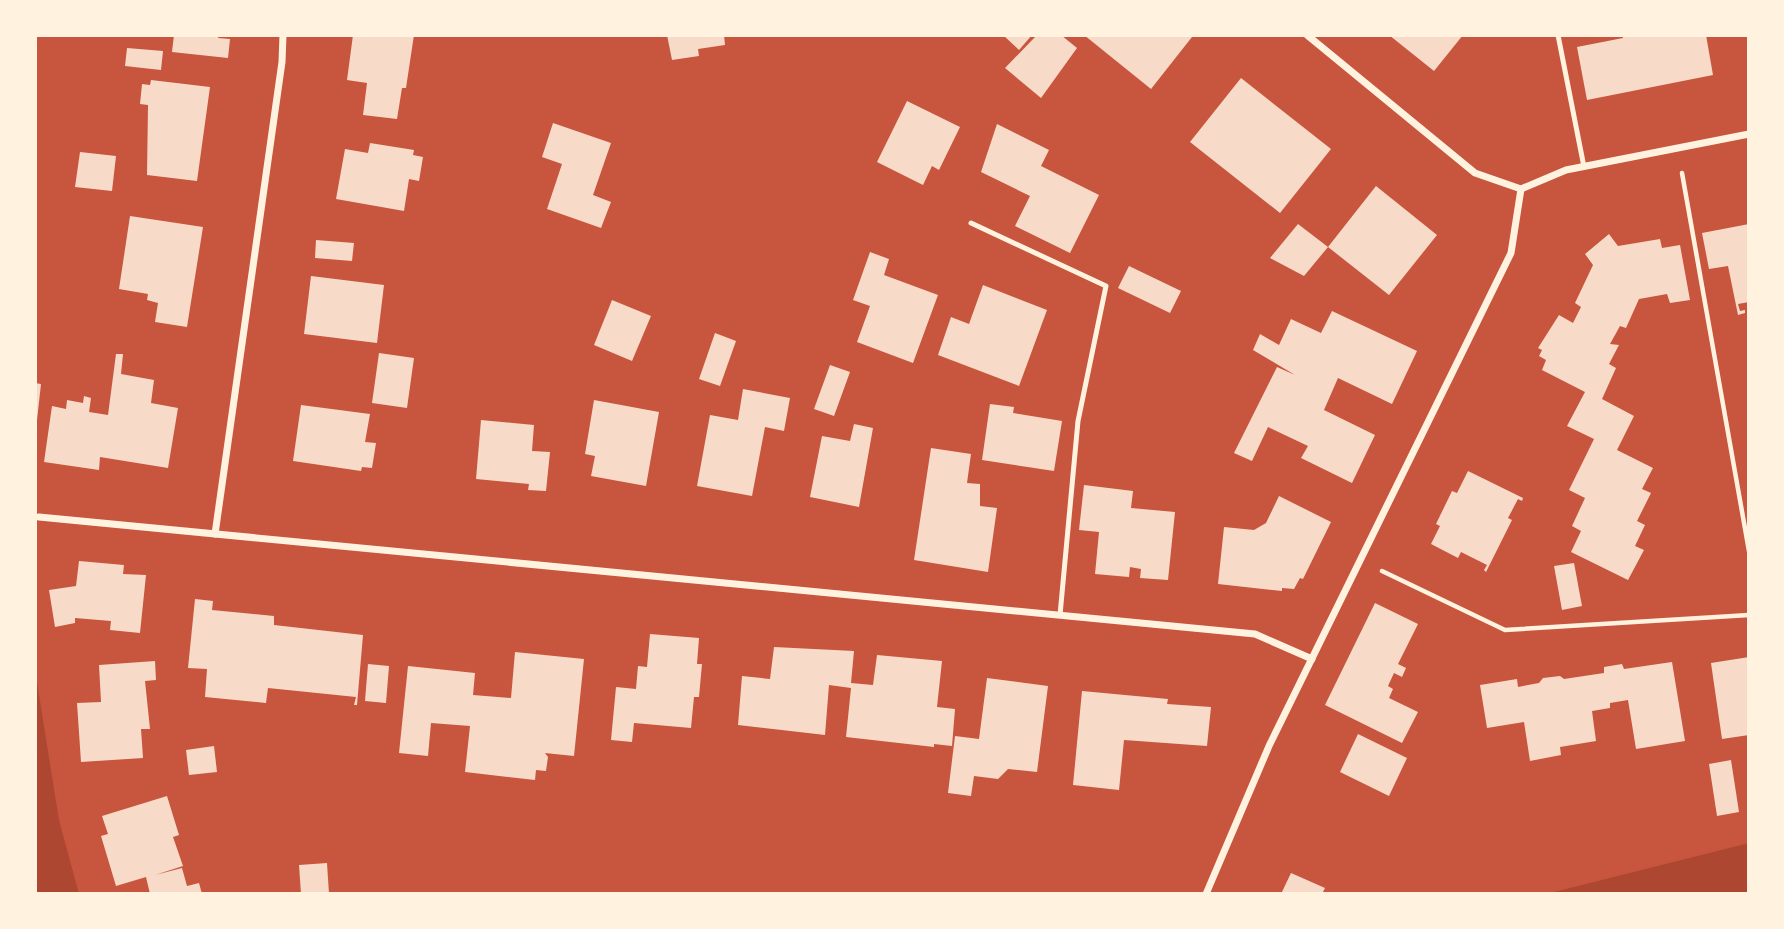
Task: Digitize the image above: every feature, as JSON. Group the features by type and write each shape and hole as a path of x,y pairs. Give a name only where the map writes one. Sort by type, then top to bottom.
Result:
{"street":[{"path":"215,534 282,62 283,35"},
{"path":"1307,35 1475,173 1521,189 1566,170 1749,134"},
{"path":"1206,894 1269,746 1511,253 1521,189"},
{"path":"38,516 1255,634 1312,659"}],"lane":[{"path":"1558,35 1584,167"},
{"path":"971,223 1106,286 1078,421 1060,615"}],"path":[{"path":"1677,148 1749,551"},
{"path":"1361,561 1505,630 1749,615"}],"shaded area":[{"path":"35,670 59,820 79,894 35,894"},
{"path":"1749,843 1749,894 1546,894"}],"building":[{"path":"174,35 219,35 218,38 230,39 228,58 172,52"},
{"path":"353,35 414,35 406,88 402,88 397,119 363,115 367,83 347,80"},
{"path":"667,35 724,35 725,45 698,49 699,56 672,60"},
{"path":"1003,35 1032,35 1019,50"},
{"path":"1037,35 1061,35 1077,48 1041,98 1005,68"},
{"path":"1084,35 1190,35 1192,37 1151,89"},
{"path":"1389,35 1463,35 1434,71"},
{"path":"1623,35 1706,35 1713,75 1587,100 1577,47 1623,38"},
{"path":"127,48 163,51 161,70 125,66"},
{"path":"1241,78 1331,149 1280,213 1190,142"},
{"path":"151,80 210,87 197,181 147,175 148,105 140,104 142,84 150,85"},
{"path":"907,101 960,127 939,170 932,166 923,185 877,162"},
{"path":"553,123 611,143 593,195 611,202 601,228 547,209 562,164 542,157"},
{"path":"997,124 1049,150 1041,166 1099,195 1070,253 1015,226 1030,196 981,172"},
{"path":"370,143 414,150 413,155 423,157 419,181 409,179 404,211 336,199 345,149 368,153"},
{"path":"80,152 116,156 112,191 75,187"},
{"path":"1376,186 1437,235 1389,295 1328,247"},
{"path":"130,216 203,227 187,327 155,322 158,303 147,300 148,294 119,289"},
{"path":"1298,224 1328,247 1304,276 1270,258"},
{"path":"1749,224 1749,302 1738,304 1740,311 1745,310 1745,313 1738,315 1728,266 1709,269 1702,233"},
{"path":"1609,234 1618,246 1660,239 1662,248 1680,245 1690,300 1670,303 1667,294 1639,299 1626,328 1620,326 1610,344 1619,345 1609,364 1616,368 1602,399 1634,416 1617,450 1653,468 1642,489 1651,493 1637,521 1645,525 1635,546 1644,550 1628,580 1571,552 1581,531 1572,526 1585,498 1569,490 1594,439 1567,426 1585,392 1542,370 1546,360 1539,356 1542,350 1538,348 1559,315 1573,323 1581,307 1575,303 1593,265 1585,254"},
{"path":"316,240 354,243 352,261 315,258"},
{"path":"870,252 889,259 884,275 938,295 913,363 857,342 870,306 853,300"},
{"path":"1129,266 1181,291 1170,313 1118,288"},
{"path":"311,276 384,285 377,343 304,334"},
{"path":"983,285 1047,310 1019,386 938,355 951,317 969,324"},
{"path":"612,300 651,316 632,361 594,345"},
{"path":"1332,311 1417,351 1392,404 1338,378 1324,410 1375,435 1352,483 1301,458 1308,446 1268,427 1252,461 1234,453 1277,367 1295,375 1253,350 1260,334 1279,345 1291,319 1321,333"},
{"path":"715,333 736,341 720,386 699,379"},
{"path":"379,353 414,358 407,408 372,403"},
{"path":"116,354 123,354 121,374 154,380 151,403 178,408 168,468 100,457 99,470 44,462 52,406 66,409 67,400 83,403 84,396 91,398 89,412 108,415"},
{"path":"830,365 850,372 834,416 814,409"},
{"path":"35,383 41,384 37,420 35,419"},
{"path":"743,389 790,398 784,431 765,427 752,496 697,486 710,415 738,420"},
{"path":"594,400 659,412 646,486 591,476 595,456 585,454"},
{"path":"990,404 1014,407 1013,413 1062,421 1054,471 982,460"},
{"path":"301,405 370,414 365,442 376,443 372,468 362,467 361,471 293,461"},
{"path":"481,420 534,425 532,451 550,452 546,491 528,490 529,484 476,479"},
{"path":"854,424 873,428 859,507 810,497 822,436 850,441"},
{"path":"931,448 971,454 967,483 980,484 980,506 997,508 988,572 914,560"},
{"path":"1468,471 1523,498 1522,501 1518,499 1508,518 1512,520 1486,572 1484,570 1487,565 1461,552 1458,558 1431,544 1440,526 1436,524 1452,491 1457,493"},
{"path":"1084,485 1133,491 1131,508 1175,512 1168,580 1140,578 1141,569 1130,567 1129,577 1095,574 1099,532 1079,530"},
{"path":"1279,496 1331,522 1303,579 1300,578 1294,589 1282,588 1282,591 1218,584 1224,527 1254,530 1266,523"},
{"path":"79,561 124,565 123,574 146,575 140,633 110,630 111,621 75,618 75,623 55,627 49,590 76,586"},
{"path":"1574,563 1582,606 1562,610 1554,566"},
{"path":"195,599 213,601 212,610 274,616 274,625 363,635 357,705 354,705 356,697 268,688 266,703 205,697 207,669 188,668"},
{"path":"1375,603 1418,624 1398,664 1406,668 1402,677 1394,673 1388,686 1393,689 1389,698 1418,712 1402,743 1325,705"},
{"path":"650,634 699,638 697,664 702,664 699,697 694,697 691,728 634,723 632,742 611,740 616,687 636,689 638,666 647,667"},
{"path":"774,647 854,651 851,683 873,685 877,655 942,661 937,707 955,709 952,746 934,744 934,747 846,737 851,688 829,685 825,735 738,725 742,676 770,679"},
{"path":"515,652 584,659 574,756 545,753 548,757 546,771 536,770 535,780 465,772 470,726 431,723 428,756 399,753 408,666 475,673 473,695 511,698"},
{"path":"1749,657 1749,735 1722,739 1711,663"},
{"path":"155,661 156,680 145,681 150,729 141,729 143,758 81,762 77,703 101,702 99,665"},
{"path":"1672,662 1685,741 1636,749 1628,700 1610,703 1610,708 1592,711 1596,741 1560,747 1561,755 1530,761 1524,722 1487,728 1480,685 1517,679 1518,687 1539,683 1543,678 1560,676 1564,679 1604,673 1604,667 1622,664 1624,669"},
{"path":"368,664 389,666 386,703 365,701"},
{"path":"987,678 1048,686 1037,772 1008,769 998,779 974,776 971,796 948,793 955,736 979,739"},
{"path":"1082,691 1168,699 1167,704 1211,707 1207,746 1124,740 1119,790 1073,785"},
{"path":"1358,734 1407,758 1389,796 1340,772"},
{"path":"214,746 217,772 189,775 186,750"},
{"path":"1731,760 1739,812 1717,816 1709,764"},
{"path":"167,796 179,835 173,837 183,866 155,875 182,868 187,886 199,883 202,894 150,894 146,877 116,886 101,836 108,834 102,816"},
{"path":"327,863 329,894 301,894 299,865"},
{"path":"1291,873 1325,888 1322,894 1281,894"}]}
